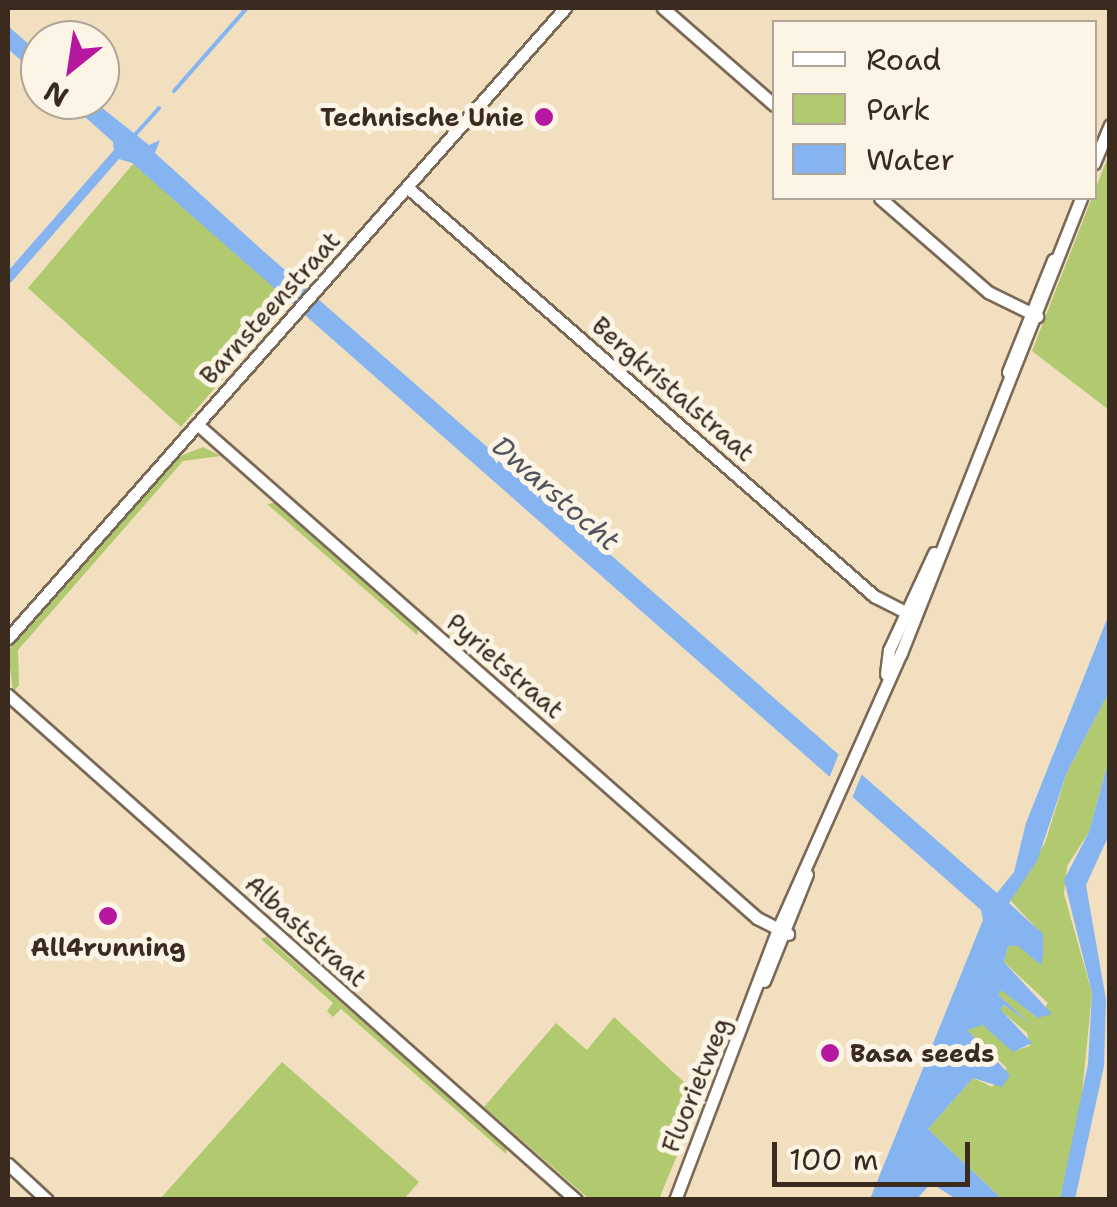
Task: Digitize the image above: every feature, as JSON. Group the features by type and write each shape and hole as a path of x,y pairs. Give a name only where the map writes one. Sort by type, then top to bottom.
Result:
{"street":[{"name":"Barnsteenstraat","path":"8,638 565,8"},
{"path":"663,8 772,103"},
{"path":"1097,156 1110,125"},
{"name":"Bergkristalstraat","path":"407,186 874,596 910,614"},
{"path":"882,200 988,292 1032,314"},
{"name":"Fluorietweg","path":"675,1200 1079,200"},
{"name":"Pyrietstraat","path":"197,424 757,918 783,931"},
{"name":"Albaststraat","path":"8,695 576,1200"},
{"path":"8,1164 47,1200"}],"green space":[{"path":"1109,154 1109,410 1032,351 1091,200 1097,200 1097,185"},
{"path":"133,164 292,299 181,427 28,288"},
{"path":"203,447 221,456 183,461 18,650 19,685 13,692 8,651 178,457"},
{"path":"274,503 418,630 417,635 267,504"},
{"path":"1109,692 1109,759 1089,832 1067,866 1064,894 1092,993 1081,1104 1060,1199 1002,1199 928,1129 973,1078 992,1087 1007,1068 965,1029 982,1024 1017,1050 1030,1046 1027,1033 999,1009 1004,1005 1031,1024 997,994 1001,989 1038,1018 1048,1003 1004,962 1008,946 1042,934 1010,900 1045,843 1067,772"},
{"path":"266,937 507,1148 506,1154 341,1009 333,1017 327,1011 333,1003 261,939"},
{"path":"614,1017 701,1098 659,1199 589,1199 484,1107 556,1023 587,1050"},
{"path":"282,1062 419,1182 404,1199 160,1199"}],"water":[{"path":"8,26 20,36 20,60 8,49"},
{"path":"88,120 117,120 149,145 160,140 155,153 261,249 997,893 1014,872 1026,823 1109,614 1109,692 1067,772 1037,861 1009,903 1043,934 1043,955 1041,965 1018,946 1008,946 1004,962 1052,1014 1038,1018 1001,990 998,995 1031,1024 1004,1005 1000,1009 1032,1043 1013,1052 983,1025 967,1030 1010,1075 1002,1087 973,1078 928,1129 1002,1199 956,1199 931,1183 917,1199 870,1199 983,920 981,910 132,163 119,159 8,286 8,271 114,150 113,142"},
{"path":"1109,759 1109,835 1086,885 1106,1000 1104,1066 1075,1199 1060,1199 1088,1064 1092,993 1064,880 1089,832"}],"pier":[{"path":"840,751 863,771 851,801 828,781"}],"waterway":[{"path":"174,91 247,8"},
{"path":"133,137 159,108"}],"place":[{"name":"Technische Unie","path":"544,117"},
{"name":"All4running","path":"108,916"},
{"name":"Basa seeds","path":"830,1053"}],"water label":[{"name":"Dwarstocht","path":"556,493"}]}
